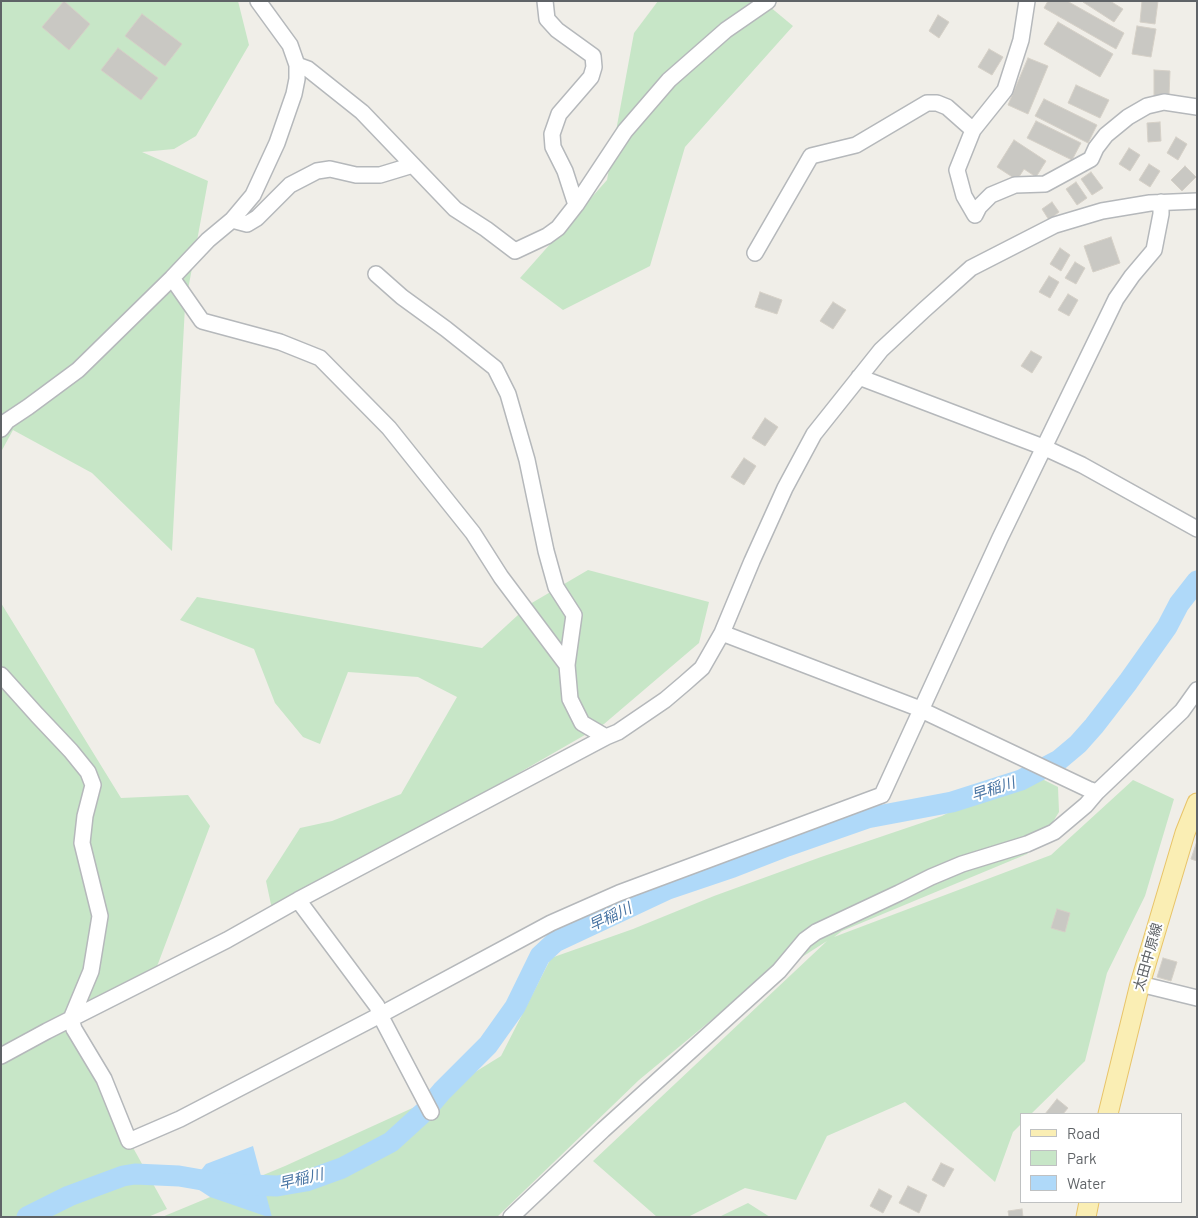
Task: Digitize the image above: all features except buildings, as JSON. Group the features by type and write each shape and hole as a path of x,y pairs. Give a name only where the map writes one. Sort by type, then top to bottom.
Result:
{"main road":[{"name":"太田中原線","path":"1108,1113 1140,984 1185,833 1197,803"},
{"path":"1086,1217 1089,1203"}],"street":[{"path":"1,429 7,421 78,370 208,240 232,220 253,195 277,143 294,94 297,79 297,66 290,45 258,1"},
{"path":"545,1 547,19 556,30 593,56 594,67 591,77 559,114 552,134 553,147 565,171 576,205"},
{"path":"297,66 308,69 362,112 455,209 515,251 547,236 558,228 576,205 625,131 669,80 726,30 768,1"},
{"path":"1026,1 1021,40 1005,90 973,130 957,170 964,196 975,215 979,207 991,196 1015,185 1045,184 1091,159 1096,148 1106,135 1128,117 1147,106 1164,102 1197,107"},
{"path":"755,253 811,156 856,145 927,103 937,103 947,107 973,130"},
{"path":"232,220 247,224 256,218 290,185 317,172 330,169 356,175 380,175 413,166"},
{"path":"1,1056 226,940 298,900 618,732 665,700 702,668 722,633 752,561 814,434 881,350 971,268 1055,225 1102,211 1150,203 1197,201"},
{"path":"1,675 71,751 88,772 93,785 85,816 82,843 100,916 91,971 71,1019 74,1029 104,1079 129,1141 180,1119 551,923 610,896 882,795 1000,538 1116,299 1154,250 1161,214 1161,202"},
{"path":"376,274 402,297 495,368 508,394 527,460 546,551 556,586 574,615 567,665 570,699 582,723 606,737"},
{"path":"172,278 202,321 280,342 320,358 389,428 473,533 501,577 567,665"},
{"path":"860,377 1043,447 1082,466 1197,529"},
{"path":"722,633 906,703 1097,792"},
{"path":"511,1217 603,1130 779,971 805,940 816,932 946,870 1027,844 1054,832 1086,805 1097,792 1182,711 1197,690"},
{"path":"298,900 377,1006 431,1112"},
{"path":"1140,984 1197,998"}],"green space":[{"path":"1,1 238,1 249,45 196,136 174,149 142,152 208,181 185,306 172,551 92,473 13,430 1,452"},
{"path":"658,1 763,1 793,26 685,147 650,266 563,310 520,278 607,180 634,33"},
{"path":"588,570 709,602 699,643 604,724 273,914 266,881 300,828 332,821 401,794 457,697 418,677 348,672 320,744 303,737 275,703 254,649 180,620 197,597 482,648 530,604"},
{"path":"1,603 121,798 188,795 210,826 153,977 64,1023 167,1209 148,1217 1,1217"},
{"path":"1026,771 1058,787 1059,812 1046,833 1027,854 842,931 834,937 1051,855 1133,780 1174,799 1145,896 1107,973 1085,1061 1032,1113 1020,1113 1020,1125 1013,1132 995,1182 905,1102 827,1136 796,1200 745,1188 688,1217 657,1217 593,1161 827,941 738,998 639,1080 497,1217 162,1217 285,1166 430,1100 501,1056 551,958 633,929 714,896 821,857 942,816"},
{"path":"748,1203 770,1217 719,1217"}],"water":[{"path":"253,1146 272,1217 210,1197 190,1184 206,1164"}],"waterway":[{"name":"早稲川","path":"27,1217 69,1196 123,1176 135,1174 179,1176 225,1184 277,1186 306,1181 342,1168 391,1142 425,1111 442,1091 488,1045 515,1007 540,956 555,942 668,889 787,846 867,818 952,802 1021,780 1059,760 1078,744 1094,726 1128,682 1167,627 1179,604 1197,581"}]}
